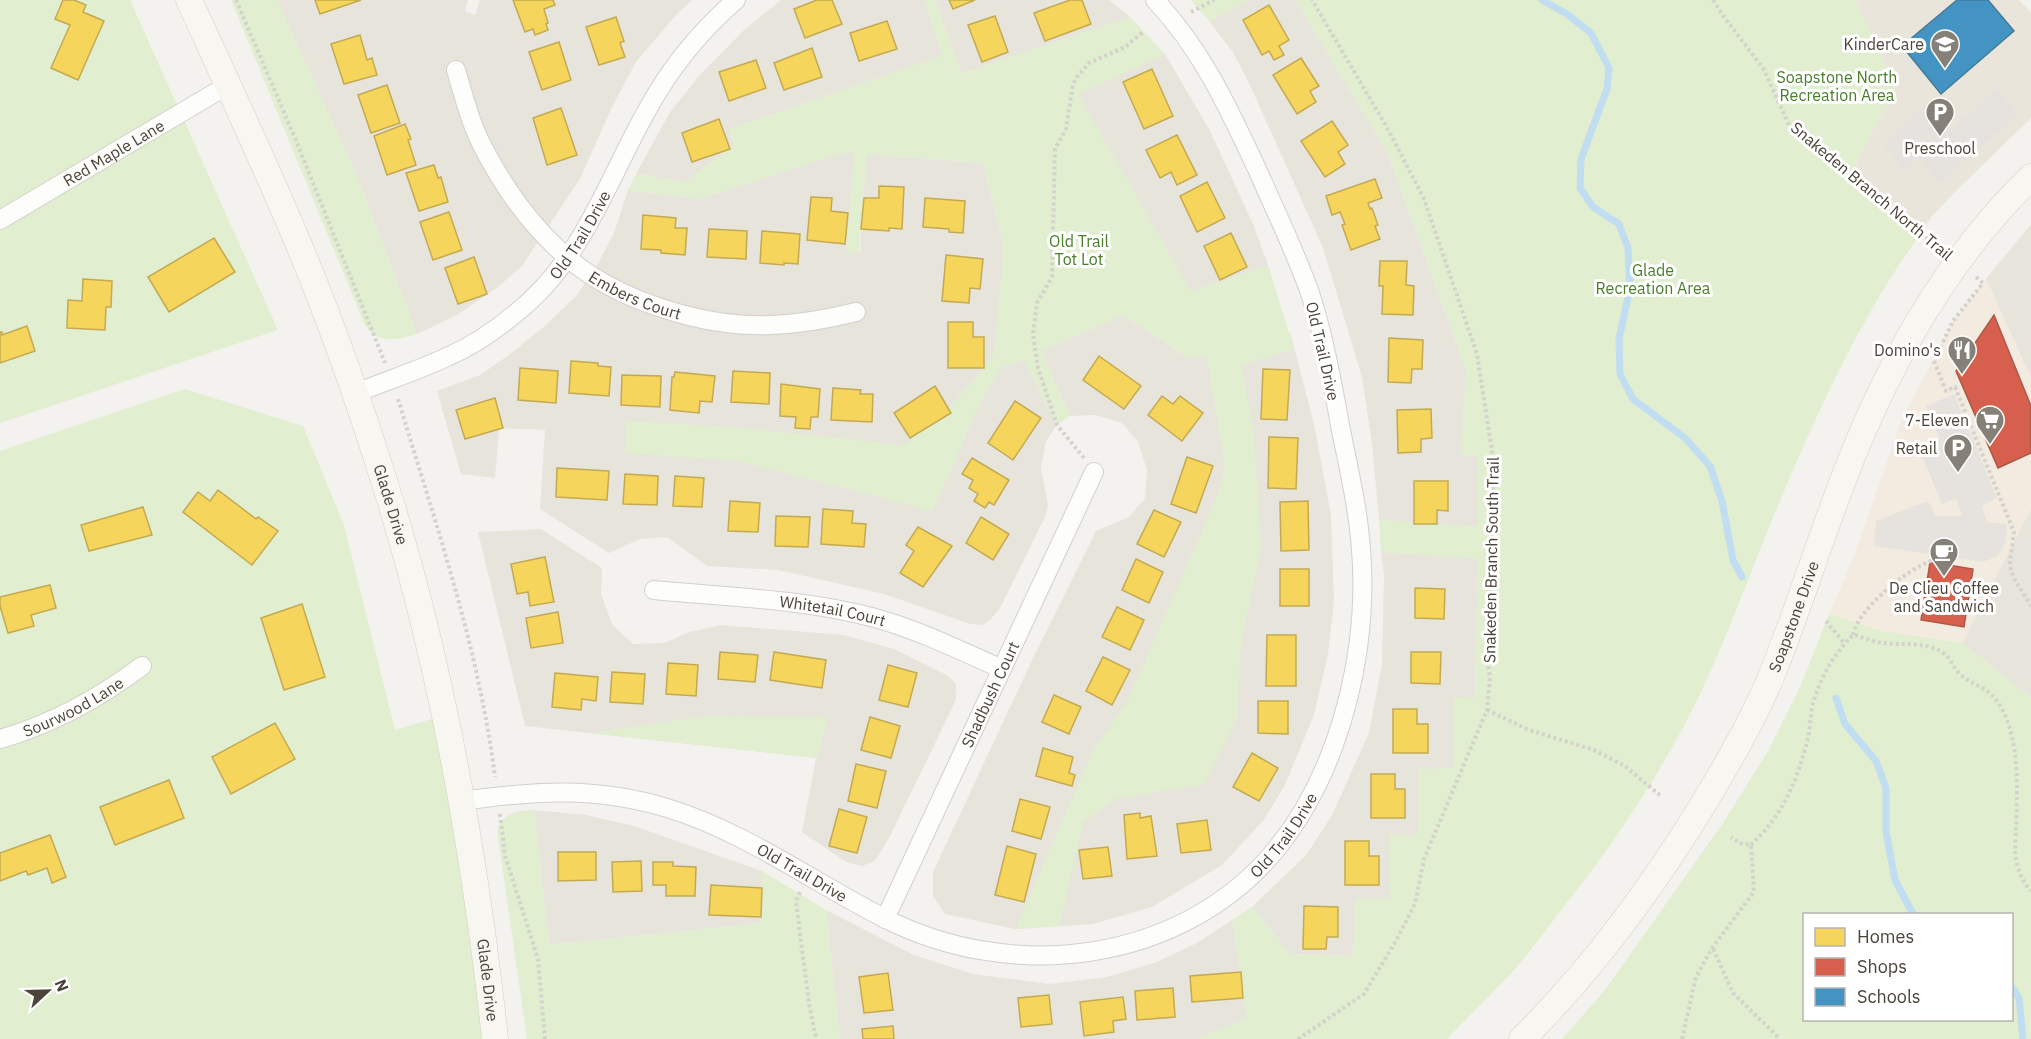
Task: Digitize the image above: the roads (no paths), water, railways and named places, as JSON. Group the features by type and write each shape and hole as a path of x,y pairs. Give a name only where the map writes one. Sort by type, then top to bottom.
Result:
{"street":[{"name":"Glade Drive","path":"189,0 300,249 354,393 386,487 418,600 462,801 488,969 495,1039"},
{"name":"Old Trail Drive","path":"354,393 448,357 484,337 517,313 547,285 568,259 597,210 656,94 679,59 710,23 736,0"},
{"name":"Old Trail Drive","path":"462,801 528,792 574,792 620,796 664,806 699,818 806,874 885,919 924,936 1008,955 1056,956 1096,952 1138,942 1177,926 1213,906 1243,883 1270,857 1314,790 1334,744 1348,696 1358,646 1362,598 1361,549 1354,498 1325,346 1310,295 1290,243 1216,81 1191,43 1155,0"},
{"name":"Embers Court","path":"456,70 467,109 484,149 506,188 530,220 568,259 602,282 644,302 684,315 724,323 770,325 816,321 856,312"},
{"name":"Red Maple Lane","path":"0,220 228,85"},
{"name":"Soapstone Drive","path":"1522,1039 1586,968 1636,905 1686,833 1729,761 1773,673 1859,441 1884,385 1923,312 1957,262 2006,202 2031,177"},
{"name":"Shadbush Court","path":"885,919 1094,472"},
{"name":"Whitetail Court","path":"654,590 823,607 875,618 922,634 1002,669"},
{"name":"Sourwood Lane","path":"0,739 70,713 114,687 142,666"}],"waterway":[{"path":"1542,0 1567,14 1591,33 1609,68 1607,89 1581,159 1580,188 1593,207 1619,224 1628,248 1630,288 1619,339 1620,374 1633,399 1685,438 1710,466 1722,501 1733,560 1742,577"},
{"path":"1836,698 1845,724 1876,761 1886,788 1886,832 1895,880 1912,913"},
{"path":"2013,989 2019,998 2023,1039"}],"place":[{"name":"KinderCare","path":"1945,70"},
{"name":"Preschool","path":"1940,138"},
{"name":"Domino's","path":"1962,376"},
{"name":"7-Eleven","path":"1990,446"},
{"name":"Retail","path":"1958,474"},
{"name":"De Clieu Coffee and Sandwich","path":"1944,578"}],"park label":[{"name":"Soapstone North Recreation Area","path":"1837,86"},
{"name":"Old Trail Tot Lot","path":"1079,250"},
{"name":"Glade Recreation Area","path":"1653,279"}]}
